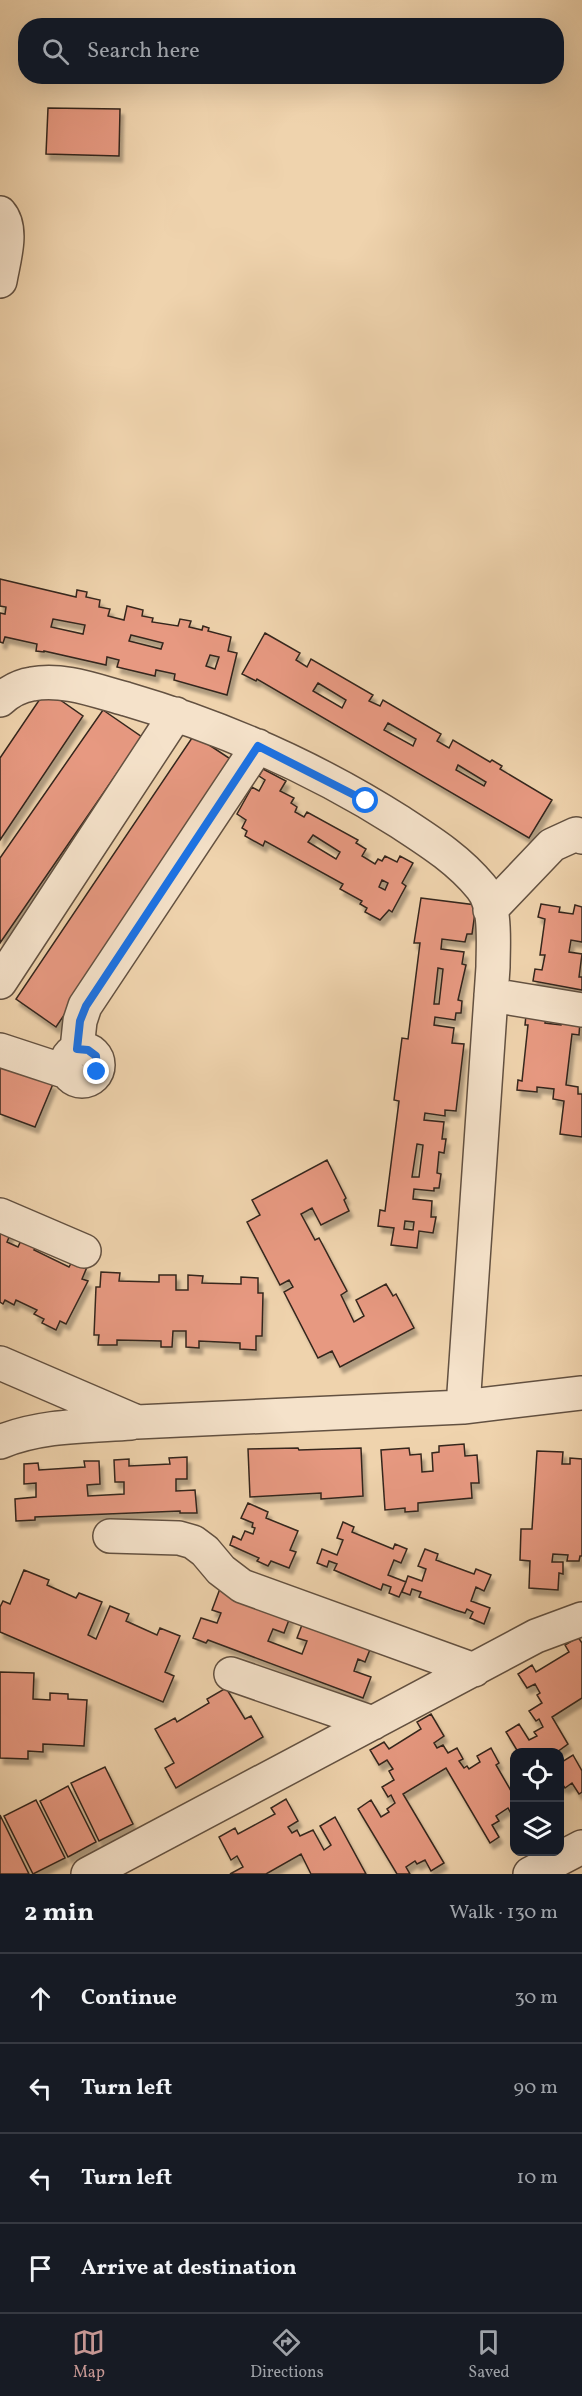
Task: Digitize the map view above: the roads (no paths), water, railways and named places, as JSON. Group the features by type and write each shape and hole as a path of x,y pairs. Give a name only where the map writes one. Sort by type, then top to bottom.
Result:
{"street":[{"path":"0,213 5,218 7,232 0,281"},
{"path":"0,700 11,690 33,683 75,685 176,714 258,746 366,801 449,854 483,889 494,921 463,1407"},
{"path":"0,982 176,714"},
{"path":"0,1050 72,1061 80,1021 86,1006 258,746"},
{"path":"490,910 552,845 576,834 582,837"},
{"path":"491,995 582,1010"},
{"path":"0,1215 84,1251"},
{"path":"0,1363 137,1422"},
{"path":"0,1442 14,1436 59,1428 137,1422 463,1407 582,1393"},
{"path":"110,1536 179,1538 193,1542 205,1551 221,1570 242,1586 474,1670"},
{"path":"88,1874 536,1636 582,1619"},
{"path":"231,1674 373,1723"},
{"path":"530,1874 582,1847"}]}
